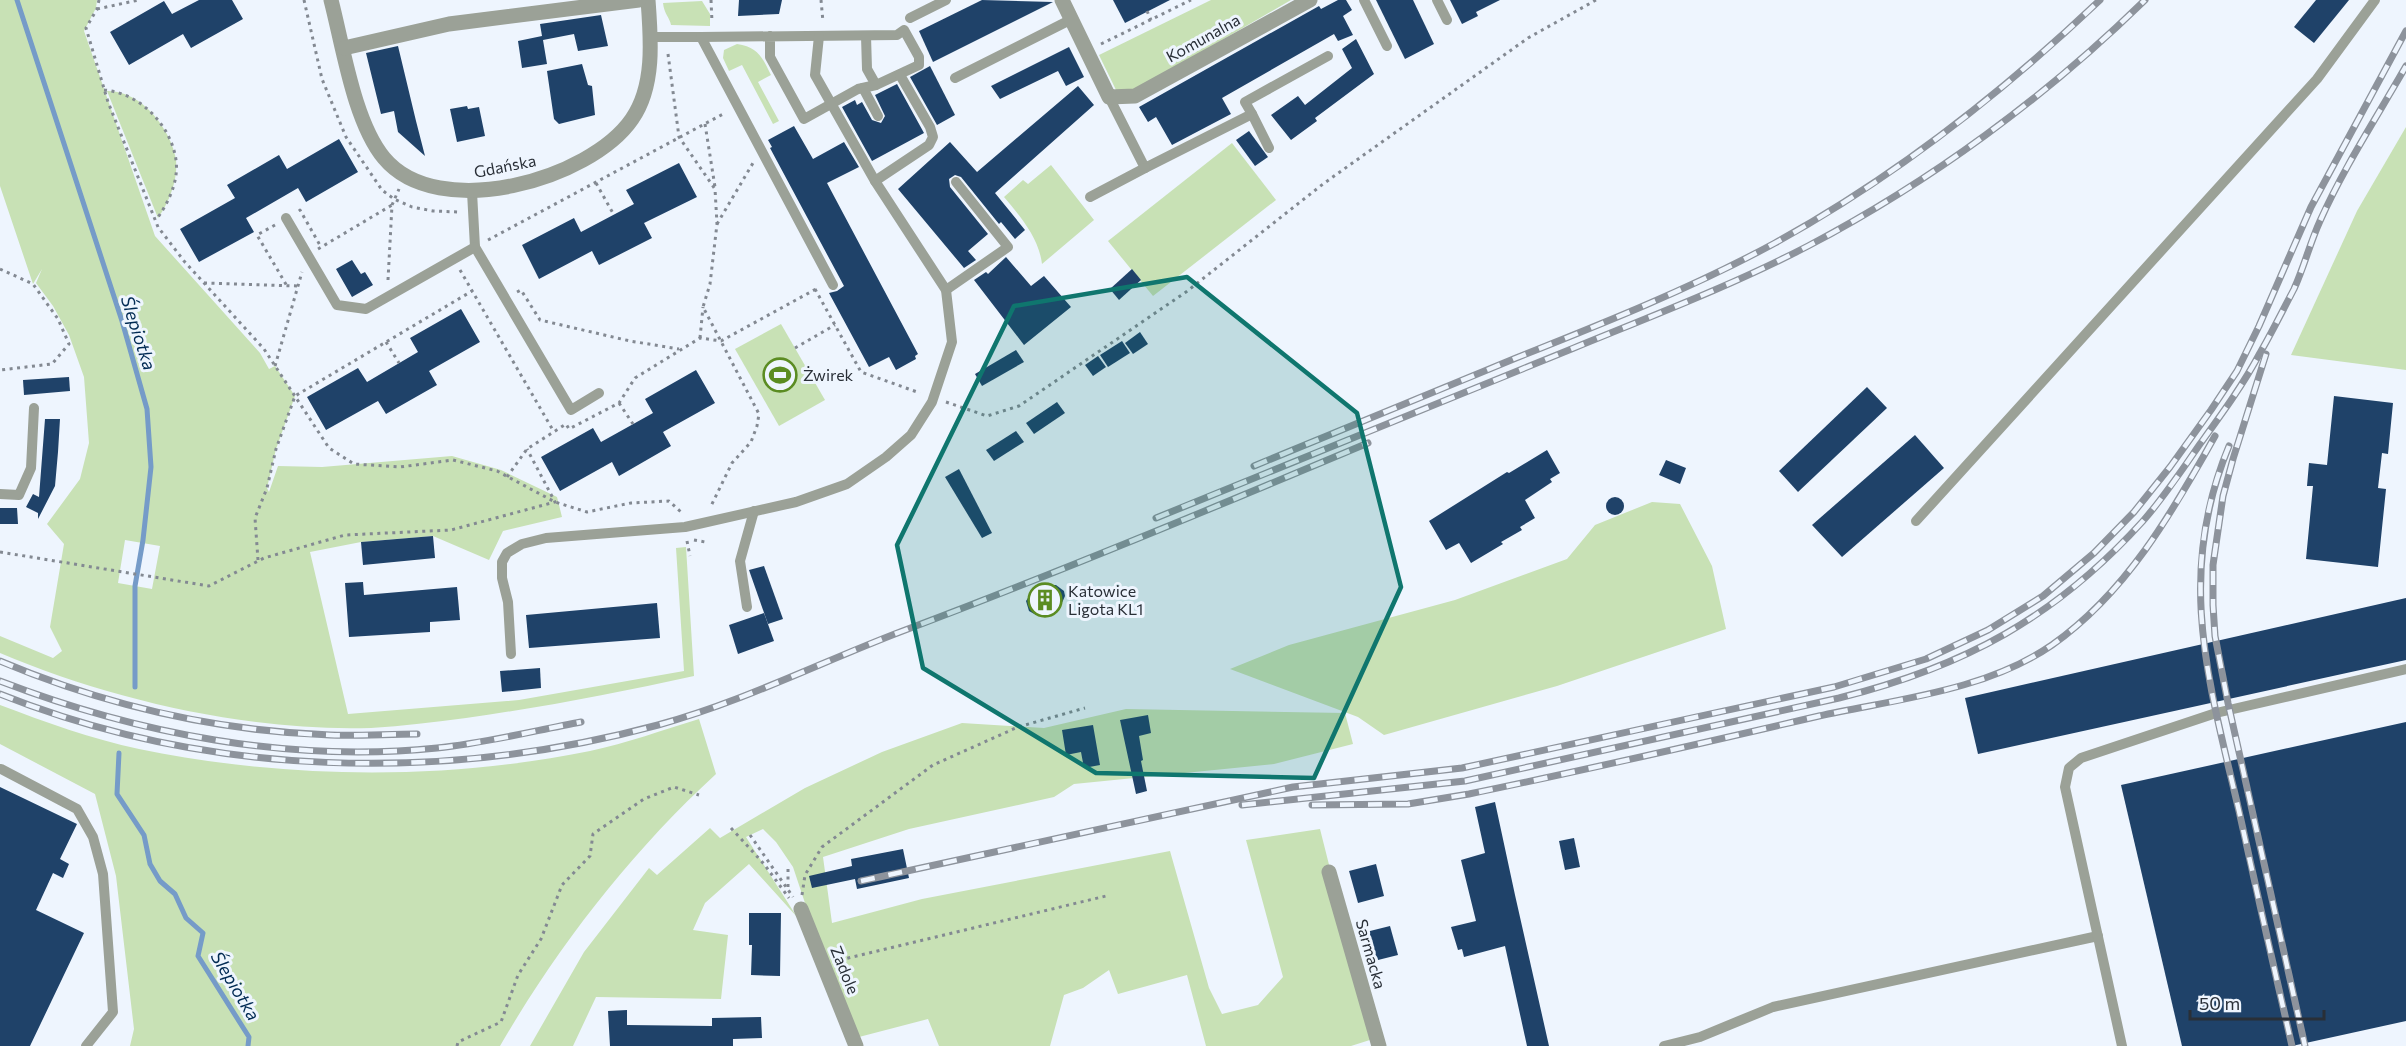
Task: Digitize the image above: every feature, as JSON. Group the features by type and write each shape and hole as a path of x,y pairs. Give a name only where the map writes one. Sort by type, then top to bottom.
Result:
{"street":[{"name":"Gdańska","path":"331,0 359,110 369,136 385,159 404,176 426,186 472,192 506,188 539,180 591,154 621,133 642,102 650,63 651,37 648,0"},
{"path":"344,48 449,24 639,0"},
{"path":"1062,0 1109,97"},
{"name":"Komunalna","path":"1109,97 1135,96 1310,0"},
{"name":"Sarmacka","path":"1329,872 1378,1046"},
{"name":"Zadole","path":"801,909 856,1046"}],"lane":[{"path":"910,18 946,0"},
{"path":"1364,0 1388,46"},
{"path":"1437,0 1447,20"},
{"path":"1916,521 2317,79 2375,0"},
{"path":"954,78 1072,19"},
{"path":"651,37 666,38 770,36 866,36 897,35 904,30 919,57 919,65 876,85 863,88 804,119 770,57 770,36"},
{"path":"511,654 508,602 502,578 502,562 507,553 522,544 546,538 685,527 796,502 847,484 886,457 911,435 933,398 952,342 946,290 875,181 815,75 821,36"},
{"path":"866,36 867,69 876,85"},
{"path":"701,37 832,283"},
{"path":"1269,148 1245,102 1328,56"},
{"path":"875,181 929,145 933,138 930,127 900,75"},
{"path":"863,88 878,116"},
{"path":"1109,97 1144,168"},
{"path":"1090,197 1252,114"},
{"path":"946,290 1008,247 956,182"},
{"path":"472,192 476,247 571,410 599,393"},
{"path":"286,218 337,305 366,309 476,247"},
{"path":"0,494 19,495 31,468 34,408"},
{"path":"747,607 740,561 754,511"},
{"path":"2122,1046 2066,787 2066,776 2073,764 2081,758 2216,713 2406,669"},
{"path":"1,769 77,809 93,837 103,874 113,1012 86,1046"},
{"path":"1664,1046 1700,1037 1773,1007 2098,936"}],"path":[{"path":"99,0 97,9 86,28 104,90 156,220 184,261 264,349 329,448 354,465 400,467 453,460 497,471 555,502 587,512 631,503 669,501 682,513 685,527"},
{"path":"97,9 139,0"},
{"path":"711,0 713,37"},
{"path":"821,0 821,36"},
{"path":"1087,51 1191,0"},
{"path":"816,289 861,372 987,416 1019,406 1186,292 1323,184 1528,38 1596,0"},
{"path":"1147,11 1151,20"},
{"path":"666,38 679,137 715,189"},
{"path":"104,90 114,91 142,104 168,135 176,160 176,172 173,188 156,220"},
{"path":"476,247 738,106"},
{"path":"700,338 703,307 710,284 717,224 715,189 705,124"},
{"path":"717,224 760,147"},
{"path":"387,297 392,205 404,176"},
{"path":"596,183 614,215"},
{"path":"394,199 412,207 433,211 473,212"},
{"path":"275,366 307,255 392,205"},
{"path":"453,260 554,432 527,449 507,477"},
{"path":"0,269 33,284 58,320 69,344 52,364 0,370"},
{"path":"204,283 298,286"},
{"path":"633,424 619,403 635,378 700,338 721,341 816,289 832,283"},
{"path":"515,293 521,290 540,320 630,341 681,350"},
{"path":"258,561 255,518 267,488 276,449 295,396 472,291"},
{"path":"703,307 759,414 751,442 732,463 703,523"},
{"path":"795,348 836,326"},
{"path":"386,342 399,363"},
{"path":"527,449 555,502"},
{"path":"0,552 209,586 258,561 345,535 451,530 555,502"},
{"path":"687,540 690,556"},
{"path":"801,909 805,875 822,847 933,765 1018,727 1085,708"},
{"path":"457,1046 459,1042 501,1022 518,975 541,939 561,885 590,856 593,834 644,799 674,787 699,795"},
{"path":"731,828 764,864 796,908 801,909"},
{"path":"750,835 801,909"},
{"path":"787,889 788,869"},
{"path":"823,964 1106,896"}],"highlighted area":[{"path":"1187,277 1357,413 1401,587 1314,778 1096,773 923,668 897,545 1014,306"}],"green space":[{"path":"0,0 97,0 96,8 84,31 155,236 260,353 269,369 275,366 295,396 276,449 267,488 269,492 278,466 322,467 452,456 501,470 557,497 562,517 503,531 489,560 433,536 361,542 310,552 348,714 519,700 684,671 676,548 686,547 694,676 580,699 466,718 371,728 325,728 278,725 182,710 88,685 0,653 0,636 53,658 62,651 50,627 64,544 47,524 80,479 89,443 84,377 69,335 53,306 36,283 42,269 33,284 0,186","holes":["125,540 160,546 152,589 118,583"]},
{"path":"1211,0 1291,0 1134,91 1116,90 1099,55"},
{"path":"702,1 710,14 710,26 671,25 663,3"},
{"path":"737,44 755,50 771,75 758,82 779,121 773,124 742,65 729,71 723,58 724,50"},
{"path":"107,91 120,92 142,104 161,124 173,148 176,160 174,183 166,205 158,218"},
{"path":"2406,127 2406,370 2291,355 2357,211"},
{"path":"1232,143 1276,200 1153,296 1108,241"},
{"path":"1051,165 1094,220 1042,264 1033,236 1004,197 1023,180 1028,184"},
{"name":"Żwirek","path":"781,324 825,400 779,426 735,349"},
{"path":"1652,502 1680,504 1712,566 1726,629 1557,686 1384,735 1358,717 1230,669 1289,645 1455,600 1567,559 1595,525"},
{"path":"0,705 51,724 139,749 195,759 307,771 421,771 478,768 534,761 604,748 699,719 716,774 655,835 598,902 546,972 500,1046 130,1046 134,1029 116,876 95,794 0,744"},
{"path":"1126,709 1345,713 1353,744 1274,764 1074,784 1054,797 909,829 823,857 832,923 922,899 1170,851 1209,988 1222,1014 1258,1005 1283,977 1246,840 1320,829 1373,1039 1351,1046 1206,1046 1187,975 1118,994 1109,970 1083,988 1064,995 1050,1046 939,1046 928,1019 859,1037 808,912 793,867 776,842 763,829 746,837 797,917 749,864 705,903 693,930 728,935 721,999 596,997 573,1046 530,1046 584,952 649,868 657,875 710,828 720,838 805,788 882,752 962,723 1044,728"}],"building":[{"path":"199,0 232,0 243,19 191,48 183,34 129,65 110,32 164,1 172,14"},
{"path":"739,0 782,0 779,14 738,16"},
{"path":"982,0 1053,2 933,62 919,31"},
{"path":"1113,0 1170,0 1125,23"},
{"path":"1338,0 1346,0 1352,10 1343,16 1353,35 1338,41 1334,34 1222,98 1231,114 1172,145 1156,117 1148,122 1139,107 1319,6 1321,9"},
{"path":"1376,0 1413,0 1434,44 1405,59"},
{"path":"1450,0 1500,0 1476,12 1478,16 1462,24"},
{"path":"2316,0 2349,0 2314,43 2294,27"},
{"path":"601,15 608,46 578,51 574,34 543,40 547,64 522,68 518,41 542,36 540,24"},
{"path":"1356,39 1374,74 1315,118 1317,121 1291,140 1271,115 1298,96 1305,105 1352,68 1342,49"},
{"path":"398,46 425,156 398,132 394,111 381,114 366,53"},
{"path":"1069,47 1084,77 1066,86 1058,71 1000,99 991,86"},
{"path":"582,64 588,85 592,86 595,115 559,124 554,119 547,71"},
{"path":"930,66 955,115 937,125 910,77"},
{"path":"897,84 924,133 872,161 842,107 855,100 857,105 862,102 872,120 881,123 885,116 875,95"},
{"path":"1078,86 1094,105 995,193 1025,230 1015,239 1001,222 999,224 961,177 955,175 949,179 950,187 988,234 968,251 976,260 964,268 898,189 950,142 977,172"},
{"path":"467,106 468,109 479,107 485,136 457,142 450,109"},
{"path":"794,126 813,159 844,142 859,167 827,183 918,354 915,356 916,359 896,370 889,357 869,367 829,293 844,286 770,148 772,147 768,140"},
{"path":"1249,131 1268,157 1255,166 1236,140"},
{"path":"339,139 358,172 306,202 298,188 246,218 254,232 199,262 180,229 235,198 227,185 279,155 287,169"},
{"path":"679,163 697,197 644,223 652,238 599,265 592,251 539,279 522,245 574,218 581,232 634,204 626,190"},
{"path":"1006,257 1031,286 1044,276 1071,307 1024,345 974,280 986,272 988,274"},
{"path":"352,260 361,274 365,272 373,285 352,297 336,269"},
{"path":"1132,269 1141,280 1119,300 1110,289"},
{"path":"461,309 480,342 429,371 437,385 386,414 378,401 326,430 307,397 358,368 367,382 418,352 410,338"},
{"path":"1140,332 1148,344 1133,354 1125,343"},
{"path":"1122,341 1130,353 1108,367 1100,355"},
{"path":"1016,350 1024,362 982,386 975,374"},
{"path":"1098,356 1106,367 1093,376 1085,365"},
{"path":"696,370 715,403 663,432 671,446 619,476 612,462 560,491 541,457 593,428 601,442 653,413 645,399"},
{"path":"69,377 70,391 24,395 23,380"},
{"path":"1867,387 1887,408 1798,492 1779,471"},
{"path":"2334,396 2393,403 2388,454 2382,453 2378,488 2386,489 2378,567 2306,559 2313,486 2307,486 2309,463 2327,465"},
{"path":"1057,402 1065,413 1034,434 1026,423"},
{"path":"45,419 60,419 58,452 55,486 38,519 38,513 26,507 33,494 39,497"},
{"path":"1016,431 1024,442 994,461 986,450"},
{"path":"1915,435 1944,468 1842,557 1812,525"},
{"path":"1547,450 1560,473 1550,479 1552,482 1525,500 1535,518 1520,527 1522,530 1501,542 1503,544 1471,563 1459,543 1446,550 1429,521"},
{"path":"1666,460 1686,468 1680,484 1659,475"},
{"path":"959,469 992,533 982,538 945,477"},
{"path":"1611,497 1619,497 1624,502 1622,513 1611,515 1606,510 1606,502"},
{"path":"0,508 17,508 18,524 0,524"},
{"path":"433,536 435,558 363,565 361,542"},
{"path":"764,566 783,619 768,624 749,570"},
{"path":"363,582 364,595 457,587 460,620 430,622 430,632 349,637 345,583"},
{"name":"Katowice Ligota KL1","path":"1056,585 1064,591 1065,596 1061,605 1036,615 1029,611 1026,601 1030,595"},
{"path":"2406,598 2406,660 1978,754 1965,698"},
{"path":"657,603 660,638 529,648 526,615"},
{"path":"764,613 774,641 738,654 729,625"},
{"path":"540,668 541,688 502,692 500,671"},
{"path":"1148,715 1151,733 1139,736 1147,791 1136,794 1120,720"},
{"path":"2406,722 2406,1021 2292,1046 2182,1046 2121,785"},
{"path":"1093,725 1100,765 1084,768 1081,752 1066,755 1062,730"},
{"path":"0,787 77,824 60,859 69,864 63,878 53,873 36,910 84,933 30,1046 0,1046"},
{"path":"1495,802 1549,1046 1527,1046 1505,946 1464,957 1462,949 1458,950 1451,927 1476,921 1461,860 1485,853 1475,807"},
{"path":"1574,838 1580,867 1565,870 1559,841"},
{"path":"903,849 909,878 857,889 855,879 812,888 809,876 852,866 851,859"},
{"path":"1376,864 1384,896 1358,903 1349,871"},
{"path":"749,913 781,913 780,976 751,975 752,945 749,945"},
{"path":"1390,926 1398,955 1374,961 1366,932"},
{"path":"627,1010 627,1025 712,1026 712,1018 761,1017 762,1038 733,1039 733,1046 610,1046 608,1011"}],"waterway":[{"name":"Ślepiotka","path":"17,0 122,321 147,409 151,467 135,586 135,687"},
{"name":"Ślepiotka","path":"119,753 117,794 144,835 150,864 160,881 175,894 186,918 203,933 198,956 249,1037 248,1046"}],"railway":[{"path":"1254,466 1647,304 1775,243 1862,190 1945,132 2063,35 2100,0"},
{"path":"1156,518 1690,301 1808,246 1898,194 1985,135 2068,70 2145,0"},
{"path":"861,881 1293,787 1462,768 1834,687 1926,659 1988,630 2043,596 2094,553 2134,512 2211,410 2237,371 2311,207 2406,31"},
{"path":"1242,805 1465,781 1839,698 1927,671 1967,654 2042,611 2110,555 2143,521 2232,400 2294,289 2316,229 2339,181 2406,66"},
{"path":"2266,354 2223,496 2213,565 2213,605 2215,636 2228,703 2305,1046"},
{"path":"1312,805 1408,804 1469,794 1940,691 1998,673 2026,661 2052,645 2103,601 2145,550 2182,494 2215,436"},
{"path":"0,694 79,722 160,742 242,756 326,762 410,763 494,756 576,744 658,725 750,694 870,644 1135,540 1368,443"},
{"path":"2229,446 2213,494 2204,540 2201,585 2202,629 2217,718 2292,1046"},
{"path":"0,661 39,677 120,703 203,721 245,728 330,735 417,734"},
{"path":"0,681 52,700 160,729 215,740 326,751 381,752 455,746 581,722"}],"place":[{"name":"Żwirek","path":"780,375"},
{"name":"Katowice Ligota KL1","path":"1045,600"}]}
